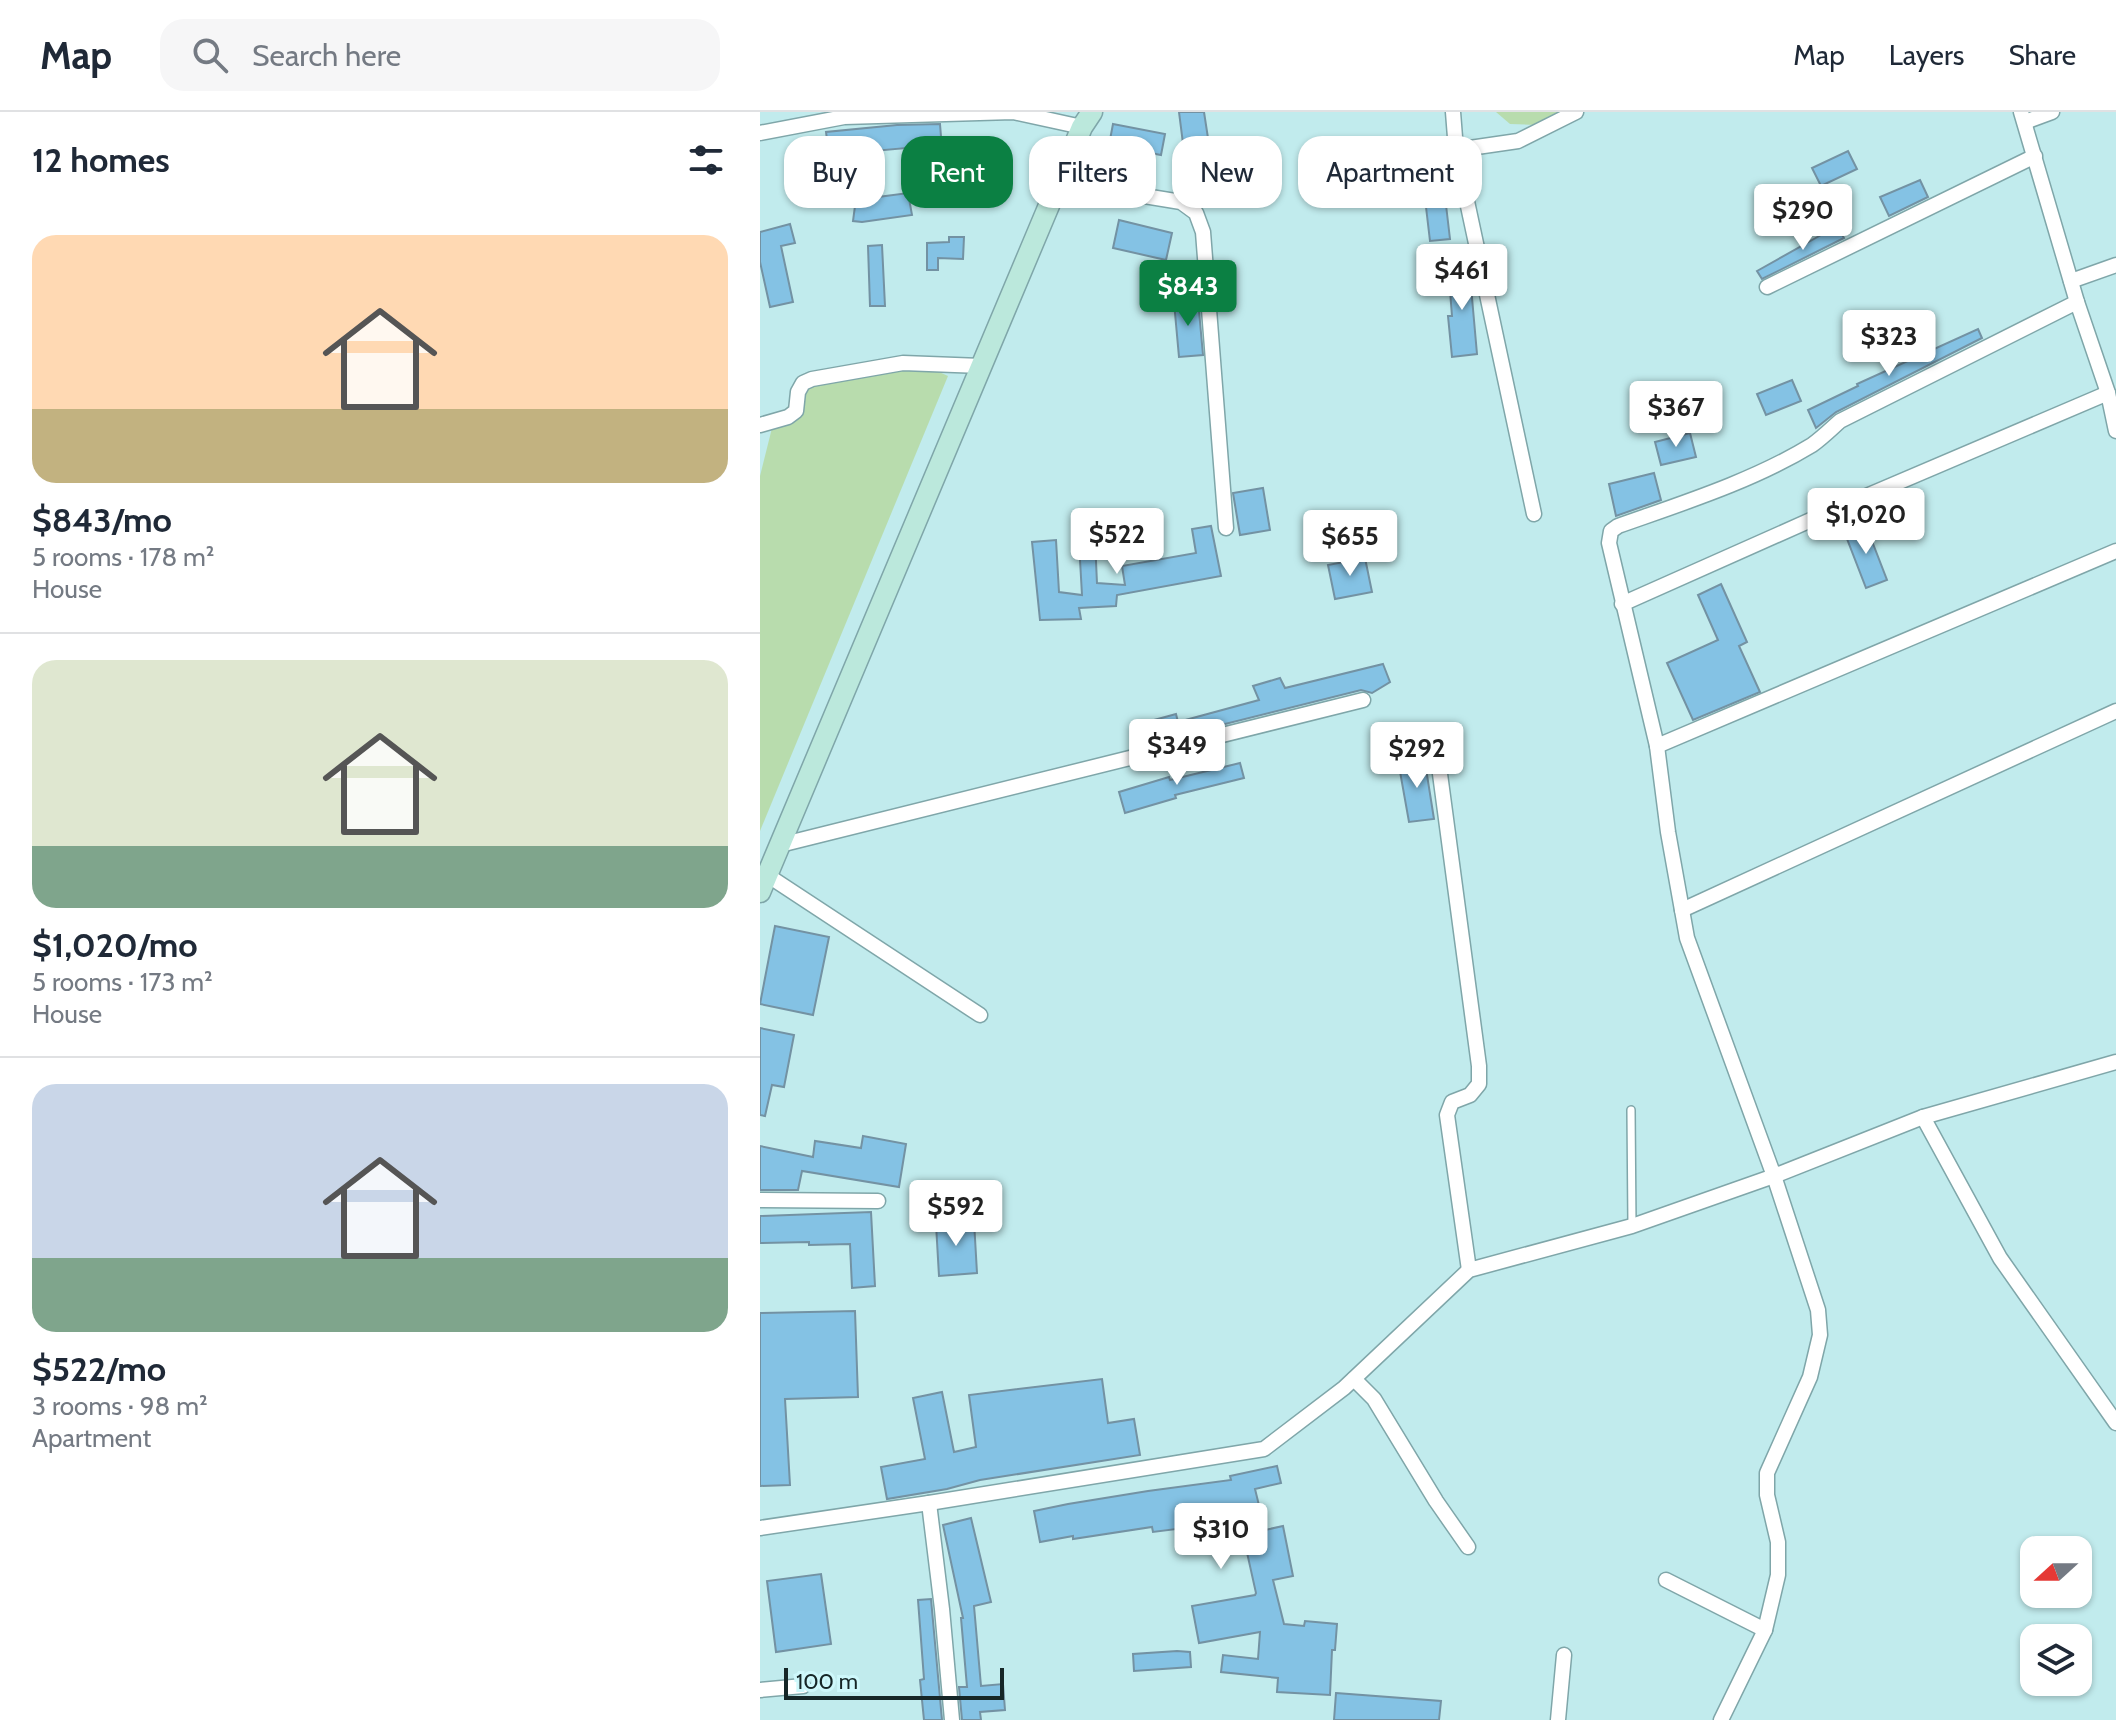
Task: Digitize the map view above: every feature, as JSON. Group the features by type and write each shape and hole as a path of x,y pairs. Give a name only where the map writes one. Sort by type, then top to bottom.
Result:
{"street":[{"path":"760,133 843,115 1013,112 1087,119"},
{"path":"1453,112 1455,136"},
{"path":"1482,146 1518,141 1576,112"},
{"path":"2052,112 2023,117 2077,302 2108,393 2116,431"},
{"path":"1767,287 2035,156"},
{"path":"1156,198 1181,202 1196,213 1203,232 1226,528"},
{"path":"980,1015 764,884 1048,208"},
{"path":"1468,208 1534,514"},
{"path":"2071,281 2116,265"},
{"path":"1721,1720 1765,1630 1778,1575 1778,1542 1767,1495 1767,1473 1810,1377 1820,1335 1818,1310 1774,1176 1687,938 1668,832 1657,746 1622,604 1609,543 1611,531 1784,460 1814,443 1840,421 2077,302"},
{"path":"760,425 788,417 796,411 798,392 803,383 812,379 903,363 981,366"},
{"path":"1622,604 2108,393"},
{"path":"1657,746 2116,551"},
{"path":"780,845 1363,700"},
{"path":"1682,910 2116,711"},
{"path":"1436,744 1479,1066 1479,1084 1470,1095 1452,1102 1447,1115 1469,1270"},
{"path":"760,1528 1264,1449 1354,1379 1469,1270 1632,1226 1774,1176 1923,1117 2116,1062"},
{"path":"1923,1117 2000,1258 2116,1423"},
{"path":"760,1200 878,1201"},
{"path":"1354,1379 1374,1399 1468,1547"},
{"path":"929,1503 952,1720"},
{"path":"1666,1580 1765,1630"},
{"path":"1558,1720 1564,1655"},
{"path":"760,1690 803,1686"}],"lane":[{"path":"1631,1110 1632,1226"}],"green space":[{"path":"1496,112 1561,112 1536,125 1510,124"},
{"path":"926,366 948,376 760,831 760,476 773,424 804,387"}],"building":[{"path":"1179,112 1204,112 1208,136 1182,136"},
{"path":"940,124 941,136 901,136 901,148 885,150 885,136 827,136 826,132"},
{"path":"1113,124 1165,134 1161,155 1156,154 1156,136 1111,136"},
{"path":"1848,151 1857,169 1821,186 1812,168"},
{"path":"1920,180 1928,197 1889,216 1880,197"},
{"path":"901,194 901,208 911,208 912,215 862,222 853,221 855,208 885,208 885,196"},
{"path":"1426,208 1446,208 1450,239 1430,241"},
{"path":"1119,220 1172,233 1166,260 1113,248"},
{"path":"790,224 795,243 781,246 793,302 770,307 760,262 760,232"},
{"path":"1837,226 1844,238 1762,279 1757,271"},
{"path":"949,237 964,237 963,259 938,258 938,270 927,270 927,243 949,242"},
{"path":"882,245 885,306 870,306 868,246"},
{"path":"1469,264 1477,354 1452,357 1448,265"},
{"path":"1198,300 1203,355 1179,357 1174,302"},
{"path":"1978,329 1982,338 1836,412 1816,428 1808,410"},
{"path":"1792,380 1801,401 1766,415 1757,394"},
{"path":"1690,433 1696,457 1661,465 1655,442"},
{"path":"1654,473 1661,500 1616,516 1609,484"},
{"path":"1263,488 1270,530 1240,535 1233,493"},
{"path":"1865,523 1887,580 1866,588 1844,531"},
{"path":"1211,526 1221,576 1117,595 1116,606 1079,608 1081,619 1040,620 1032,542 1056,540 1059,592 1082,595 1079,542 1095,540 1097,583 1125,585 1122,566 1196,553 1192,529"},
{"path":"1365,558 1372,592 1335,599 1328,565"},
{"path":"1721,584 1747,642 1739,646 1760,692 1693,720 1667,663 1718,640 1698,595"},
{"path":"1383,664 1390,682 1372,693 1361,690 1137,746 1132,726 1176,714 1178,722 1259,700 1253,686 1280,678 1285,688"},
{"path":"1424,756 1434,819 1409,822 1399,766"},
{"path":"1240,763 1244,778 1175,795 1176,798 1125,813 1119,792 1169,777 1170,780"},
{"path":"775,926 829,937 813,1015 760,1004"},
{"path":"760,1028 794,1035 784,1087 772,1085 765,1116 760,1115"},
{"path":"863,1136 906,1144 899,1187 802,1171 798,1190 760,1190 760,1146 813,1157 815,1141 861,1148"},
{"path":"871,1212 875,1286 852,1288 850,1244 760,1243 760,1216"},
{"path":"974,1221 977,1273 939,1276 936,1224"},
{"path":"855,1311 858,1397 785,1399 790,1485 760,1486 760,1313"},
{"path":"1102,1379 1108,1423 1134,1419 1140,1455 980,1480 887,1499 881,1467 925,1459 913,1398 942,1392 954,1452 976,1447 969,1395"},
{"path":"1277,1466 1281,1483 1255,1489 1265,1530 1283,1526 1293,1576 1273,1580 1284,1624 1304,1626 1305,1621 1337,1624 1335,1650 1332,1650 1330,1695 1277,1692 1278,1678 1221,1672 1223,1655 1258,1659 1260,1632 1199,1643 1192,1606 1256,1593 1240,1521 1153,1532 1152,1527 1040,1542 1034,1511 1231,1480 1230,1476"},
{"path":"971,1518 991,1602 974,1606 981,1686 1003,1684 1005,1710 980,1712 981,1720 962,1720 959,1687 967,1687 963,1618 943,1525"},
{"path":"821,1574 831,1644 776,1652 767,1581"},
{"path":"931,1599 942,1720 924,1720 920,1680 924,1679 918,1600"},
{"path":"1190,1652 1191,1667 1134,1671 1133,1654"},
{"path":"1336,1693 1441,1701 1439,1720 1334,1720"}]}
